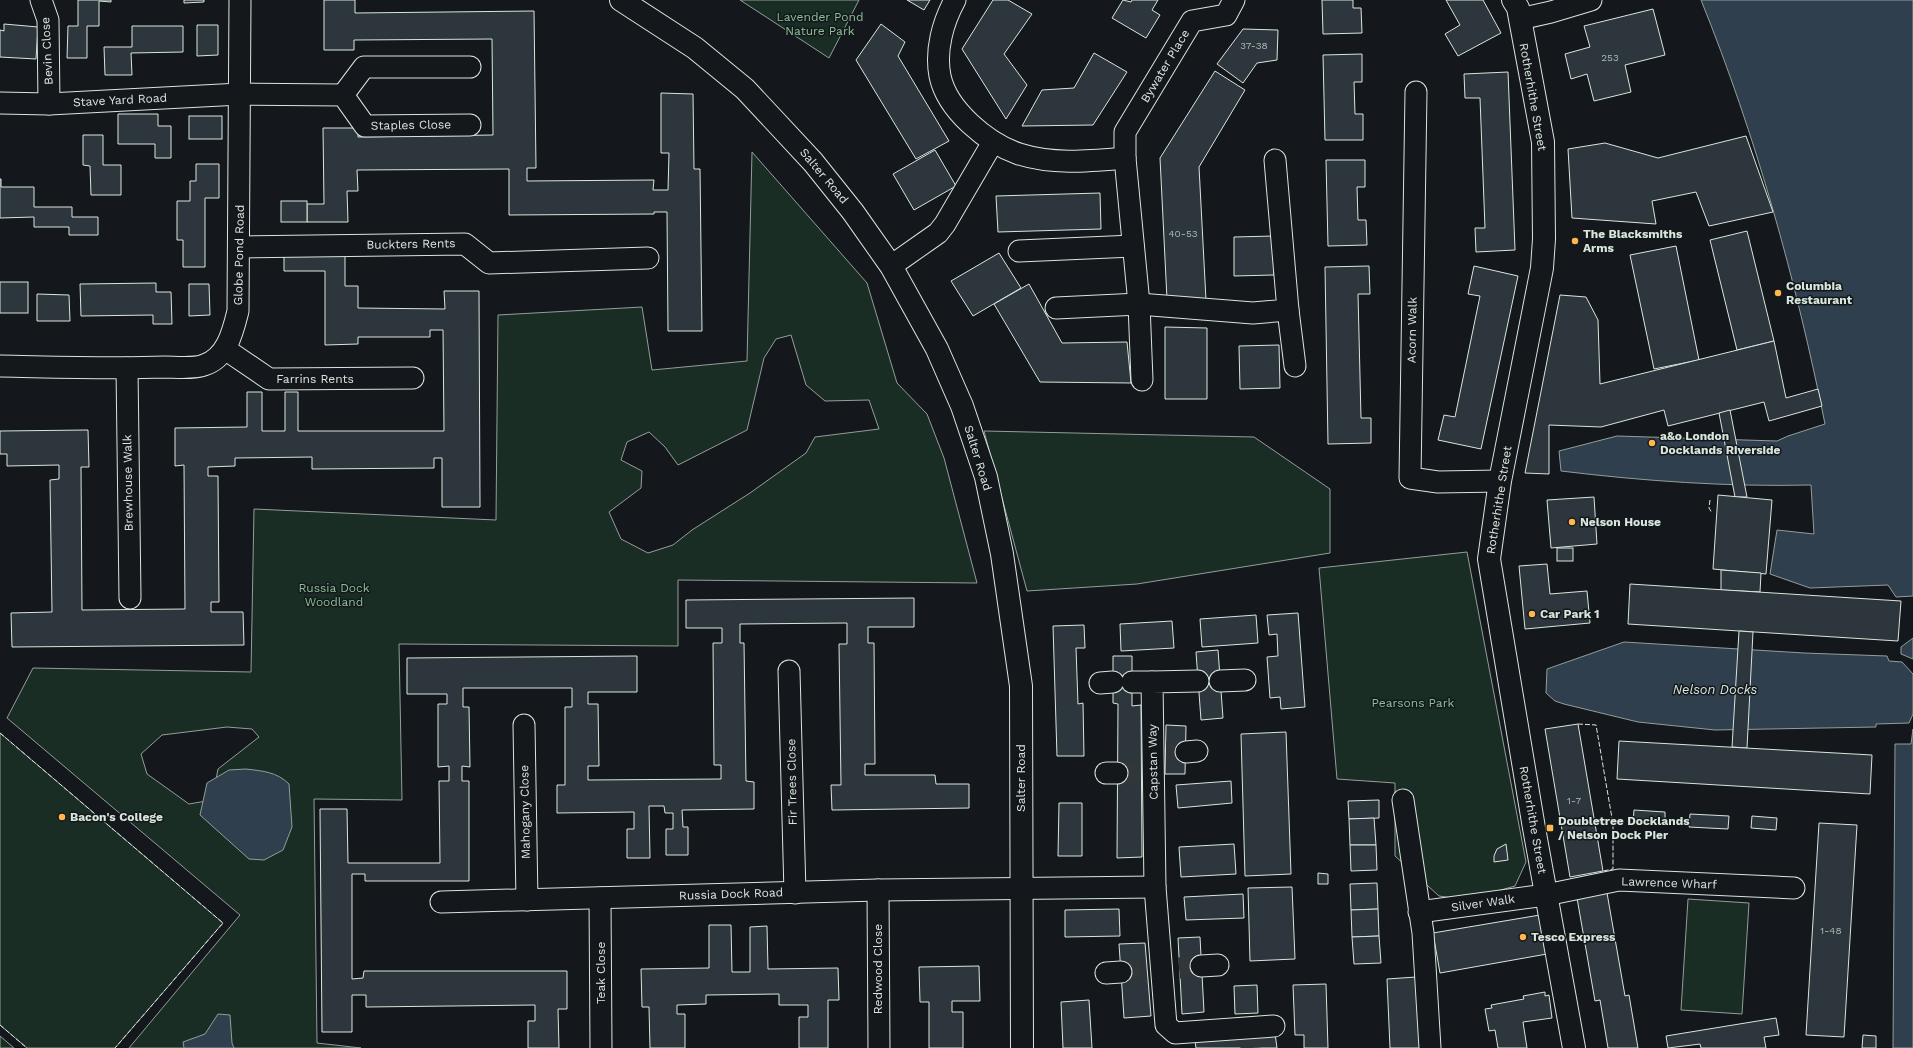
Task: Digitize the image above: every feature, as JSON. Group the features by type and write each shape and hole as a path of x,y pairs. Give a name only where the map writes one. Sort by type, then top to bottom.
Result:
{"main road":[{"name":"Salter Road","path":"621,0 643,12 695,48 745,89 813,162 853,212 891,266 937,350 962,406 986,477 1002,554 1021,686 1022,1048"},
{"name":"Rotherhithe Street","path":"1517,10 1543,142 1544,239 1540,274 1500,481 1489,559 1546,895 1574,1048"}],"street":[{"name":"Bevin Close","path":"41,0 48,20 50,104"},
{"name":"Globe Pond Road","path":"225,349 238,311 240,0"},
{"path":"955,0 949,11 942,31 939,57 940,77 951,101 970,124 994,142 1019,154 1052,160 1085,162 1124,158"},
{"name":"Bywater Place","path":"1142,380 1139,304 1124,158 1125,132 1192,21 1226,15 1234,0"},
{"path":"1517,10 1551,12 1591,0"},
{"path":"240,94 344,95 364,67 470,67"},
{"name":"Acorn Walk","path":"1416,92 1410,478 1438,482 1500,481"},
{"name":"Stave Yard Road","path":"0,103 50,104 240,94"},
{"name":"Staples Close","path":"344,95 365,126 470,125"},
{"path":"891,266 938,232 945,224 994,142"},
{"path":"1274,160 1288,310 1295,366"},
{"name":"Buckters Rents","path":"239,247 465,244 489,264 648,258"},
{"path":"1019,251 1133,246"},
{"path":"1056,308 1139,304 1253,313 1288,310"},
{"path":"0,366 127,368 204,366 225,349"},
{"name":"Farrins Rents","path":"225,349 269,379 414,378"},
{"name":"Brewhouse Walk","path":"127,368 130,598"},
{"name":"Fir Trees Close","path":"789,671 795,892"},
{"path":"1220,681 1245,680"},
{"path":"1115,683 1198,681"},
{"name":"Capstan Way","path":"1152,682 1166,759 1155,888 1163,969 1166,1025 1175,1033 1249,1032 1274,1026"},
{"name":"Mahogany Close","path":"524,725 527,900"},
{"path":"1404,800 1420,912 1430,1048"},
{"name":"Lawrence Wharf","path":"1546,895 1619,880 1794,888"},
{"path":"1021,889 1155,888"},
{"name":"Russia Dock Road","path":"441,902 878,890 1021,889"},
{"name":"Redwood Close","path":"878,890 879,1048"},
{"name":"Silver Walk","path":"1420,912 1546,895"},
{"name":"Teak Close","path":"600,898 601,1048"}],"green space":[{"name":"Lavender Pond Nature Park","path":"740,0 859,0 829,58"},
{"name":"Russia Dock Woodland","path":"752,152 867,283 897,383 927,414 944,458 977,583 678,580 678,646 399,644 402,800 314,799 317,1043 361,1048 129,1048 240,915 7,718 33,668 251,672 254,509 496,520 498,315 642,307 652,370 747,361","holes":["791,335 806,385 825,401 869,400 879,429 815,437 806,453 750,493 692,530 673,545 648,553 621,539 609,512 641,488 642,471 621,460 627,442 649,432 665,447 678,465 747,430 764,358 776,339","227,727 252,729 259,737 218,769 212,800 189,804 147,774 141,754 162,735"]},
{"path":"984,431 1254,437 1330,489 1330,553 1137,584 1027,591"},
{"name":"Pearsons Park","path":"1467,552 1526,862 1515,886 1466,900 1439,896 1395,856 1395,783 1337,779 1319,568"},
{"name":"Bacon's College","path":"0,733 223,923 115,1048 27,1048 0,1025"},
{"path":"1688,899 1749,903 1742,1014 1681,1010"},
{"path":"0,1036 14,1048 0,1048"}],"water":[{"path":"1701,0 1913,0 1913,596 1896,597 1888,585 1810,588 1770,574 1777,530 1814,534 1811,485 1717,484 1623,478 1561,471 1559,451 1617,436 1777,441 1825,424 1814,370 1788,262 1773,209 1740,103"},
{"path":"1913,638 1913,659 1901,654 1901,647"},
{"name":"Nelson Docks","path":"1624,642 1804,653 1887,656 1889,661 1902,662 1913,674 1913,714 1909,723 1876,724 1876,727 1715,730 1638,722 1564,704 1555,701 1546,693 1547,669"},
{"path":"1913,729 1913,1048 1893,1048 1895,744 1911,744"},
{"path":"246,769 264,771 280,777 289,784 292,827 283,850 264,860 249,859 200,815 207,783 229,770"},
{"path":"218,1014 230,1015 232,1043 234,1048 184,1048 183,1042 205,1034"}],"building":[{"path":"78,0 111,0 111,2 99,1 99,26 87,26 87,58 67,58 68,26 78,26"},
{"path":"184,0 204,0 204,2 184,3"},
{"path":"324,0 355,0 355,13 534,11 536,168 527,168 527,181 654,180 653,190 668,190 669,153 661,153 661,93 693,94 694,169 700,169 702,331 668,331 667,212 654,212 654,214 509,215 509,169 357,170 358,191 347,191 348,222 307,222 307,204 324,204 323,128 358,128 358,137 493,135 492,39 354,40 354,50 324,50"},
{"path":"907,0 930,0 924,10"},
{"path":"993,0 1008,0 1032,14 1004,54 1027,85 1006,119 962,49"},
{"path":"1123,0 1131,2 1132,0 1158,0 1152,10 1160,15 1146,38 1112,18"},
{"path":"1322,0 1353,0 1353,8 1361,8 1362,33 1323,34"},
{"path":"1446,0 1483,0 1501,33 1458,56 1445,34 1460,25"},
{"path":"1653,9 1665,55 1625,65 1631,92 1594,101 1587,74 1571,79 1565,54 1590,47 1584,26"},
{"path":"4,24 38,27 36,59 0,57 0,30 4,31"},
{"path":"881,24 905,42 898,56 949,141 916,159 856,60"},
{"path":"197,25 218,25 218,55 197,56"},
{"path":"132,26 183,26 183,52 131,53 132,75 105,75 104,47 132,47"},
{"path":"1243,29 1278,30 1277,60 1257,63 1243,83 1217,64"},
{"path":"1094,53 1127,72 1093,125 1022,126 1042,90 1074,88"},
{"path":"1362,54 1362,82 1354,82 1355,114 1363,114 1363,140 1325,140 1323,55"},
{"path":"1215,71 1245,90 1199,167 1206,300 1167,299 1160,158"},
{"path":"1508,72 1515,250 1476,252 1475,228 1485,228 1480,98 1465,98 1464,74"},
{"path":"118,114 158,114 158,126 171,126 171,158 155,158 155,144 118,144"},
{"path":"189,116 222,116 222,139 189,139"},
{"path":"83,135 103,135 103,165 121,165 121,195 91,195 90,166 83,165"},
{"path":"1746,136 1773,212 1709,226 1696,192 1652,201 1656,224 1572,218 1568,149 1605,143 1658,158"},
{"path":"935,150 956,186 914,210 893,174"},
{"path":"1326,160 1365,160 1365,187 1357,187 1358,220 1366,220 1367,245 1328,246"},
{"path":"196,164 219,164 219,198 205,198 205,267 183,267 183,240 177,240 177,201 190,201 190,181 196,181"},
{"path":"0,179 1,187 34,187 34,207 72,207 72,217 98,217 98,235 69,235 69,227 34,227 34,217 0,218"},
{"path":"1100,193 1101,229 998,232 996,196"},
{"path":"281,201 307,201 307,222 281,222"},
{"path":"1747,231 1774,341 1737,350 1710,240"},
{"path":"1273,236 1274,275 1234,276 1234,237"},
{"path":"1676,246 1699,360 1654,369 1630,255"},
{"path":"999,253 1021,288 973,316 951,281"},
{"path":"284,255 345,255 345,286 358,286 358,308 445,309 444,291 479,291 480,507 442,507 442,458 434,458 434,468 312,469 312,457 235,458 235,466 208,467 208,476 218,476 219,602 211,602 211,612 243,612 244,645 12,647 11,613 52,612 50,480 59,479 59,465 7,466 7,454 0,454 0,431 88,430 89,467 81,467 82,610 185,609 184,465 175,466 175,428 247,427 247,392 262,392 262,431 285,431 285,392 298,392 298,431 444,431 443,330 430,330 430,337 358,337 358,344 325,345 325,271 284,271"},
{"path":"1369,266 1370,294 1358,294 1361,418 1371,418 1371,443 1328,444 1325,267"},
{"path":"1474,266 1518,276 1481,449 1438,440 1444,415 1455,417 1480,296 1468,294"},
{"path":"0,282 28,282 28,313 0,313"},
{"path":"156,283 156,292 171,292 172,324 153,324 153,315 81,316 80,284"},
{"path":"189,284 209,284 210,315 189,316"},
{"path":"1029,284 1062,343 1127,342 1131,383 1040,382 994,304"},
{"path":"37,294 69,295 70,321 37,321"},
{"name":"a&o London Docklands Riverside","path":"1560,295 1586,297 1598,320 1600,384 1774,341 1786,398 1818,389 1822,406 1769,421 1764,402 1668,426 1664,410 1601,427 1549,425 1549,474 1525,473"},
{"path":"1165,327 1207,328 1207,399 1165,399"},
{"path":"1279,345 1280,388 1240,389 1239,346"},
{"path":"1730,410 1747,497 1735,497 1719,413"},
{"path":"1718,495 1772,500 1766,574 1713,569"},
{"name":"Nelson House","path":"1594,497 1597,544 1551,548 1547,500"},
{"path":"1557,548 1573,548 1573,561 1557,561"},
{"path":"1547,564 1550,594 1587,591 1590,623 1525,629 1519,566"},
{"path":"1721,570 1761,573 1760,592 1721,590"},
{"path":"1630,584 1901,601 1898,641 1628,624"},
{"path":"914,598 914,627 868,627 868,643 874,643 875,764 865,764 865,775 935,775 936,784 969,784 969,808 832,810 831,785 841,785 839,644 847,644 847,623 740,624 740,643 744,643 746,781 754,782 754,809 682,810 683,827 688,827 688,855 666,855 666,829 673,829 673,813 665,813 664,806 649,806 650,858 627,858 627,829 634,829 634,812 557,813 557,785 565,785 565,707 572,707 572,688 463,688 463,707 469,707 470,767 462,766 462,781 469,781 469,881 365,881 365,874 352,874 352,979 363,978 364,971 567,971 567,1009 558,1009 559,1048 528,1048 528,1021 535,1021 535,1005 366,1007 366,995 352,995 352,1032 322,1032 320,809 347,809 348,863 440,863 439,781 449,781 449,766 438,767 438,704 447,704 447,694 407,694 407,658 637,656 637,692 588,692 588,704 598,704 599,766 588,766 588,780 721,779 721,765 714,765 713,643 722,643 722,628 686,628 686,600"},
{"path":"1298,613 1305,707 1281,709 1280,697 1270,698 1267,657 1278,656 1277,634 1269,635 1267,615"},
{"path":"1256,615 1258,643 1202,647 1200,619"},
{"path":"1172,621 1174,648 1121,651 1120,624"},
{"path":"1084,625 1085,648 1076,648 1078,704 1083,703 1084,756 1057,756 1053,626"},
{"path":"1739,631 1753,632 1747,748 1732,747"},
{"path":"1218,650 1223,718 1201,720 1196,652"},
{"path":"1113,656 1132,656 1132,706 1141,705 1142,857 1117,858 1118,704 1113,703"},
{"path":"1578,724 1603,871 1570,877 1545,729"},
{"path":"1166,725 1186,726 1185,774 1165,774"},
{"path":"1286,732 1291,874 1245,876 1241,734"},
{"path":"1619,741 1872,755 1870,794 1617,779"},
{"path":"1231,781 1232,803 1178,808 1176,785"},
{"path":"1379,800 1379,818 1349,819 1348,801"},
{"path":"1059,803 1082,803 1082,856 1058,856"},
{"path":"1634,810 1665,812 1665,825 1633,824"},
{"path":"1690,814 1729,816 1728,829 1689,827"},
{"path":"1752,816 1777,818 1776,830 1751,828"},
{"path":"1374,818 1376,845 1350,845 1349,819"},
{"path":"1819,823 1857,825 1844,1037 1806,1035"},
{"path":"1234,844 1236,874 1181,877 1179,847"},
{"path":"1506,844 1508,860 1494,862 1494,856 1497,849"},
{"path":"1350,845 1376,845 1377,870 1351,871"},
{"path":"1318,873 1328,874 1328,884 1318,884"},
{"path":"1377,883 1378,909 1351,910 1350,884"},
{"path":"1292,887 1295,959 1250,961 1248,888"},
{"path":"1607,893 1625,996 1629,995 1638,1048 1608,1048 1600,1000 1595,1001 1577,898"},
{"path":"1243,894 1244,918 1186,920 1184,897"},
{"path":"1119,909 1120,936 1065,937 1065,910"},
{"path":"1378,909 1379,936 1352,937 1351,910"},
{"path":"1540,915 1547,954 1440,973 1433,933"},
{"path":"709,925 731,925 732,972 750,972 750,927 767,926 768,969 838,968 839,1000 828,1000 828,1048 799,1048 799,1017 808,1017 808,1005 779,1005 779,994 706,995 706,1004 677,1005 677,1014 685,1014 685,1048 650,1048 649,1007 642,1007 641,969 709,968"},
{"path":"1379,936 1381,963 1354,964 1352,937"},
{"path":"1200,937 1204,1012 1182,1014 1178,938"},
{"path":"1145,943 1151,1016 1124,1018 1119,944"},
{"path":"979,966 980,1001 952,1001 952,1012 963,1012 963,1048 929,1048 929,1002 920,1002 919,967"},
{"path":"1416,977 1420,1048 1390,1048 1387,979"},
{"path":"1326,984 1328,1048 1304,1048 1304,1035 1295,1035 1293,985"},
{"path":"1257,985 1258,1013 1235,1014 1234,986"},
{"path":"1545,992 1545,996 1549,995 1552,1018 1523,1022 1527,1048 1498,1048 1495,1030 1489,1031 1485,1009 1492,1008 1491,1005 1524,999 1523,996"},
{"path":"1089,1000 1092,1048 1063,1048 1061,1002"},
{"path":"1776,1018 1779,1035 1764,1037 1766,1048 1701,1048 1700,1044 1668,1048 1666,1036"},
{"path":"1275,1033 1277,1048 1196,1048 1195,1041"},
{"path":"1863,1035 1876,1036 1876,1048 1862,1048"}],"tunnel":[{"path":"1166,752 1186,752"},
{"path":"1117,773 1141,773"},
{"path":"1179,968 1201,966"},
{"path":"1121,972 1147,970"},
{"path":"1250,1035 1251,1048"}],"fence":[{"path":"1710,500 1709,508 1712,513"},
{"path":"1578,724 1596,725 1613,824 1613,869 1603,871"},
{"path":"0,733 223,923 115,1048"},
{"path":"0,1025 27,1048"}],"place":[{"name":"The Blacksmiths Arms","path":"1575,241"},
{"name":"Columbia Restaurant","path":"1778,293"},
{"name":"a&o London Docklands Riverside","path":"1652,443"},
{"name":"Nelson House","path":"1572,522"},
{"name":"Car Park 1","path":"1532,614"},
{"name":"Bacon's College","path":"62,817"},
{"name":"Doubletree Docklands / Nelson Dock Pier","path":"1550,828"},
{"name":"Tesco Express","path":"1523,937"}]}
